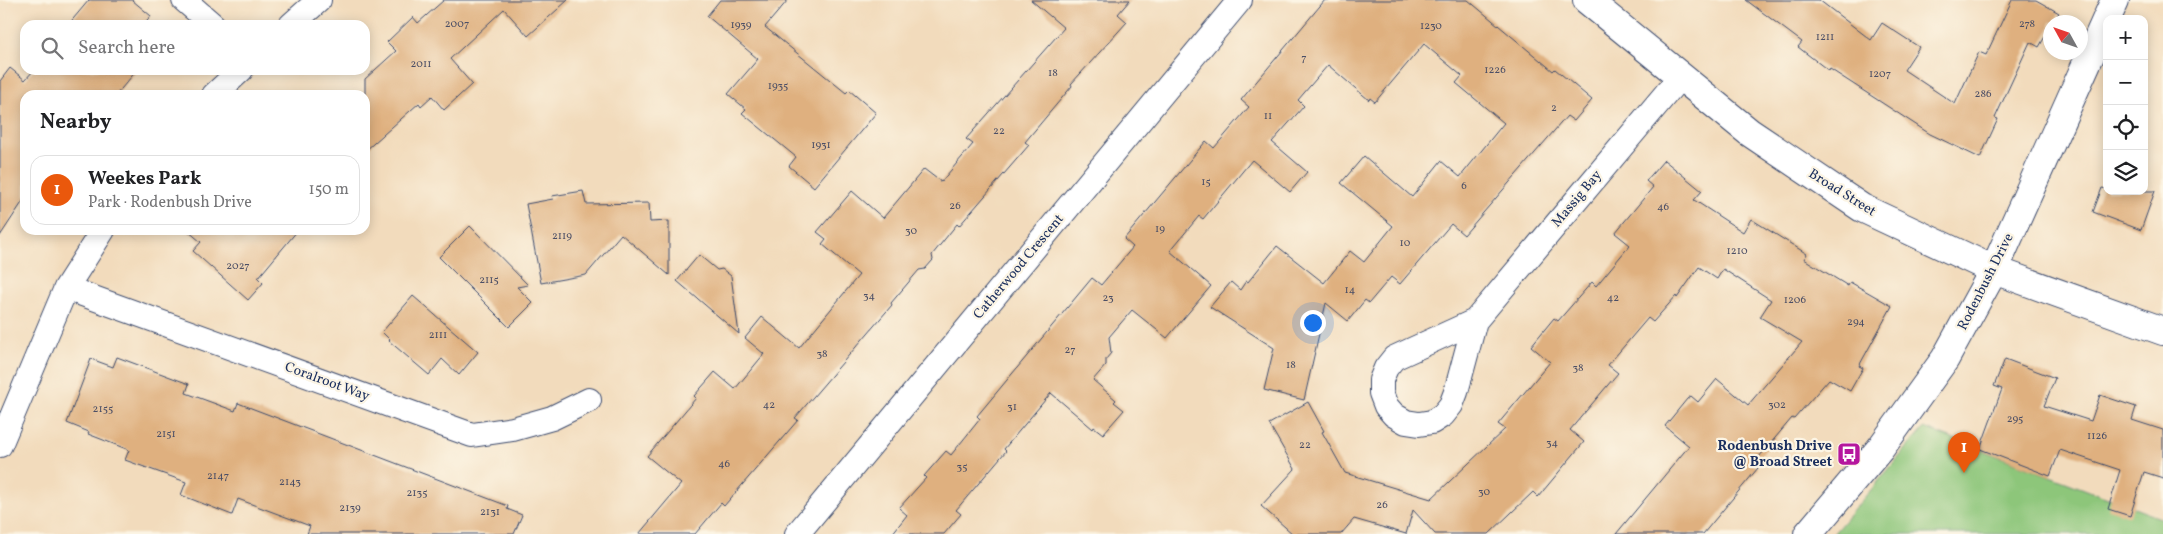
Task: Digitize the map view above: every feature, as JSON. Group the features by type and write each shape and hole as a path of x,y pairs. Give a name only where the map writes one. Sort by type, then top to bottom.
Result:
{"street":[{"path":"184,0 207,20"},
{"path":"297,20 319,0"},
{"name":"Catherwood Crescent","path":"797,534 1240,0"},
{"name":"Broad Street","path":"1587,0 1749,132 1862,208 1994,270 2163,330"},
{"name":"Rodenbush Drive","path":"1808,534 1880,449 1945,359 1994,270 2115,0"},
{"path":"219,90 236,75"},
{"name":"Massig Bay","path":"1474,321 1456,392 1451,405 1443,415 1432,422 1419,424 1406,422 1394,415 1386,406 1381,393 1381,380 1386,368 1394,358 1474,321 1680,77"},
{"path":"0,445 66,288 100,235"},
{"name":"Coralroot Way","path":"66,288 472,435 513,429 552,418 589,400"}],"green space":[{"path":"1924,428 2163,519 2163,534 1833,534"}],"building":[{"path":"89,0 132,0 151,16 148,20 72,20"},
{"path":"444,0 568,0 528,36 504,9 450,59 472,84 444,110 432,96 421,106 419,103 370,147 370,90 365,90 365,79 396,51 387,42 413,17 418,23"},
{"path":"720,0 788,0 765,27 846,93 849,90 876,113 814,187 789,166 796,157 742,113 746,109 728,94 758,59 707,16"},
{"path":"1031,0 1130,0 1118,14 1127,22 1071,84 1072,86 1025,142 1029,145 959,226 957,224 932,255 933,260 925,269 919,270 891,303 892,305 795,418 798,420 724,506 721,503 695,534 639,534 681,484 647,456 696,398 694,396 715,372 735,389 764,354 745,338 762,317 799,348 859,275 822,244 826,239 817,232 852,191 883,218 924,169 941,182 973,144 966,139 1064,28"},
{"path":"1325,0 1468,0 1553,71 1555,69 1592,100 1574,121 1567,116 1464,235 1451,224 1400,284 1391,277 1369,303 1365,300 1348,321 1326,303 1304,400 1264,390 1274,348 1210,307 1231,282 1240,290 1277,246 1324,283 1350,251 1364,262 1393,226 1341,183 1364,156 1412,197 1441,161 1460,177 1504,123 1456,83 1462,76 1424,44 1375,102 1370,98 1369,100 1328,65 1298,100 1304,106 1272,142 1307,172 1290,192 1252,160 1203,219 1199,216 1170,251 1211,286 1167,338 1132,310 1109,337 1111,353 1106,359 1106,365 1093,380 1116,400 1114,402 1124,410 1103,434 1094,427 1093,429 1051,393 1004,449 1006,451 956,510 961,514 944,534 892,534 907,515 899,508 926,478 924,476 946,451 951,455 980,419 977,416 1092,278 1101,285 1133,247 1124,239 1206,141 1214,148 1249,107 1241,100"},
{"path":"1746,0 1819,0 1871,40 1882,23 1919,47 1904,70 1955,104 1979,52 1986,55 2012,0 2036,0 2059,13 2058,15 2043,15 2043,40 2039,47 2030,42 1995,118 1998,119 1980,158 1930,134 1830,69 1829,71 1798,47 1802,42"},
{"path":"10,68 25,80 30,75 133,75 120,90 20,90 20,206 0,236 0,81"},
{"path":"1664,160 1702,191 1694,200 1743,232 1751,219 1807,254 1804,259 1848,286 1850,282 1892,306 1859,366 1863,368 1850,391 1829,379 1794,419 1792,418 1753,464 1758,468 1703,534 1616,534 1689,446 1665,426 1687,399 1691,396 1698,402 1717,379 1748,405 1802,342 1760,317 1771,300 1723,269 1717,279 1699,267 1677,298 1676,296 1653,322 1648,318 1608,365 1618,373 1570,430 1584,442 1538,497 1533,492 1489,534 1435,534 1413,510 1406,534 1354,519 1341,534 1293,534 1261,506 1295,469 1269,424 1308,402 1345,473 1431,499 1505,429 1498,424 1550,362 1531,346 1554,318 1558,321 1592,282 1596,286 1630,245 1615,233 1653,187 1646,181"},
{"path":"2102,188 2103,195 2148,195 2148,191 2155,191 2141,230 2093,212"},
{"path":"583,191 586,204 649,203 650,222 669,221 669,275 621,234 586,275 541,283 526,204 553,199 552,196"},
{"path":"470,226 528,285 517,287 533,303 509,327 439,257"},
{"path":"193,235 294,235 258,278 263,283 248,300 193,251 201,242"},
{"path":"699,255 717,270 722,269 731,276 739,334 677,281"},
{"path":"413,296 478,352 459,375 442,359 429,375 389,341 382,332"},
{"path":"117,357 189,384 186,393 235,411 238,403 508,506 507,509 522,515 514,534 307,534 310,526 238,499 232,515 181,495 186,482 125,460 129,450 88,434 89,432 67,423 91,359 113,367"},
{"path":"2005,359 2055,378 2044,406 2091,421 2100,395 2136,407 2132,420 2163,430 2163,478 2144,472 2130,516 2108,509 2120,470 2060,450 2050,476 1980,449 2002,389 1994,386"}],"place":[{"name":"Rodenbush Drive @ Broad Street","path":"1849,454"},
{"name":"Weekes Park","path":"1964,473"}]}
